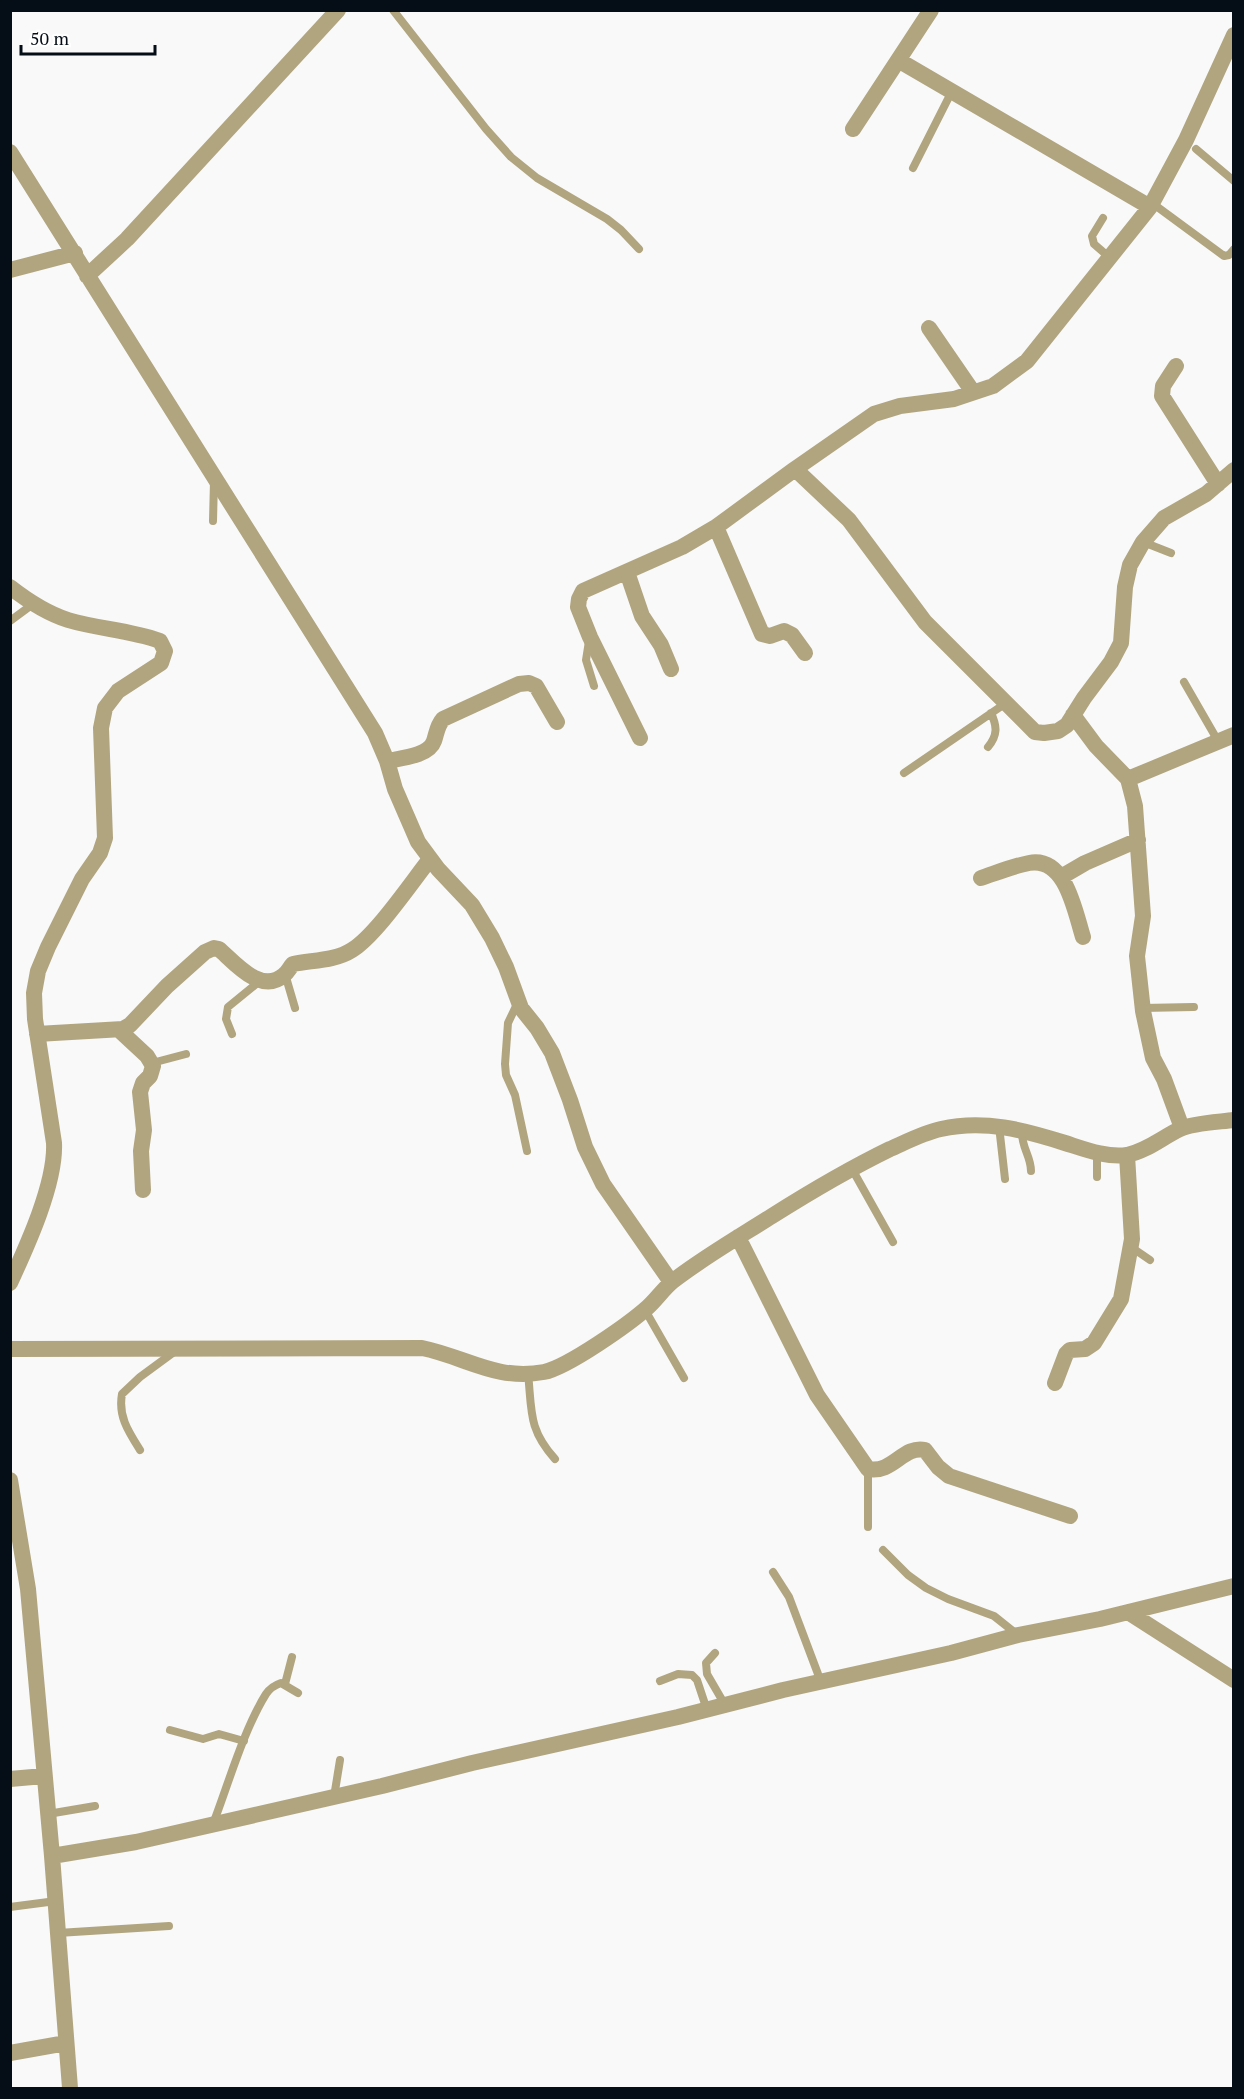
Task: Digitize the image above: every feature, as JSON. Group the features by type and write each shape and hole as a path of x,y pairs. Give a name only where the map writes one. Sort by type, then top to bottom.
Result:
{"street":[{"path":"87,276 127,239 338,10"},
{"path":"853,129 931,10"},
{"path":"640,738 578,608 583,591 681,547 716,527 874,414 900,406 954,399 993,386 1027,361 1151,205 1190,144 1231,46"},
{"path":"898,60 1151,205"},
{"path":"10,152 364,714 387,761 395,789 418,842 430,859 472,905 506,967 521,1008 537,1028 552,1053 585,1147 603,1185 671,1282"},
{"path":"10,270 75,253"},
{"path":"929,328 973,392"},
{"path":"1176,366 1163,386 1162,396 1218,484"},
{"path":"795,469 849,520 925,622 1035,732 1044,733 1058,731 1067,725 1111,662 1121,643 1125,587 1130,565 1143,542 1164,518 1206,494 1233,470"},
{"path":"716,527 762,634 770,636 784,631 792,634 805,653"},
{"path":"627,572 642,616 661,645 671,669"},
{"path":"10,587 33,604 67,620 143,635 160,641 165,651 161,663 118,691 105,708 101,728 105,838 100,853 82,879 58,926 38,971 34,1002 54,1143 54,1161 48,1187 10,1283"},
{"path":"387,761 427,751 434,744 438,726 443,719 519,684 529,683 536,686 557,722"},
{"path":"1073,716 1096,746 1128,779 1135,806 1143,916 1137,957 1142,1008 1153,1058 1164,1079 1182,1128"},
{"path":"1128,779 1226,738"},
{"path":"1061,877 1085,863 1138,840"},
{"path":"38,1034 118,1030 130,1025 167,986 209,949 219,949 255,980 272,981 285,974 293,964 330,958 352,950 368,937 430,859"},
{"path":"981,878 1031,862 1055,869 1061,877 1083,937"},
{"path":"118,1030 152,1063 152,1071 143,1083 140,1092 144,1130 141,1151 143,1190"},
{"path":"10,1349 422,1348 444,1353 491,1371 512,1374 545,1371 559,1366 645,1310 671,1282 738,1237 852,1169 911,1139 940,1129 977,1125 999,1126 1022,1130 1097,1153 1127,1155 1161,1141 1182,1128 1233,1120"},
{"path":"1055,1383 1066,1354 1070,1350 1085,1349 1094,1343 1121,1299 1132,1239 1127,1155"},
{"path":"738,1237 817,1395 868,1469 877,1471 885,1469 908,1452 925,1450 938,1467 949,1476 1070,1515"},
{"path":"10,1480 28,1589 70,2088"},
{"path":"52,1856 125,1844 334,1797 1233,1586"},
{"path":"1128,1612 1233,1680"},
{"path":"10,1779 44,1776"},
{"path":"10,2053 66,2043"}],"lane":[{"path":"393,10 486,129 511,157 537,178 607,219 639,249"},
{"path":"913,168 952,91"},
{"path":"1190,144 1233,181"},
{"path":"1151,205 1224,256 1229,255 1233,249"},
{"path":"1103,218 1092,236 1094,244 1109,257"},
{"path":"213,521 214,475"},
{"path":"1143,542 1171,553"},
{"path":"10,621 33,604"},
{"path":"590,637 586,660 594,686"},
{"path":"1184,682 1226,738"},
{"path":"904,773 1006,703"},
{"path":"988,747 994,739 997,725 991,713"},
{"path":"285,974 295,1008"},
{"path":"232,1034 226,1019 228,1007 261,980"},
{"path":"518,1001 508,1023 505,1064 506,1075 515,1095 527,1151"},
{"path":"1142,1008 1194,1007"},
{"path":"152,1063 186,1054"},
{"path":"999,1126 1005,1179"},
{"path":"1022,1130 1022,1143 1030,1162 1030,1171"},
{"path":"1096,1177 1097,1153"},
{"path":"852,1169 893,1242"},
{"path":"1130,1246 1150,1260"},
{"path":"645,1310 684,1378"},
{"path":"140,1450 126,1428 121,1414 122,1394 140,1377 179,1348"},
{"path":"528,1373 534,1429 543,1446 555,1459"},
{"path":"868,1469 868,1527"},
{"path":"883,1550 908,1575 926,1588 994,1616 1018,1635"},
{"path":"773,1572 789,1597 821,1682"},
{"path":"715,1653 706,1663 707,1674 725,1705"},
{"path":"285,1684 292,1657"},
{"path":"660,1681 678,1674 692,1675 697,1680 707,1710"},
{"path":"213,1824 244,1741 267,1693 278,1684 285,1684 298,1693"},
{"path":"170,1730 203,1739 219,1734 244,1741"},
{"path":"334,1797 340,1760"},
{"path":"48,1814 95,1806"},
{"path":"10,1907 56,1901"},
{"path":"58,1933 169,1926"}]}
